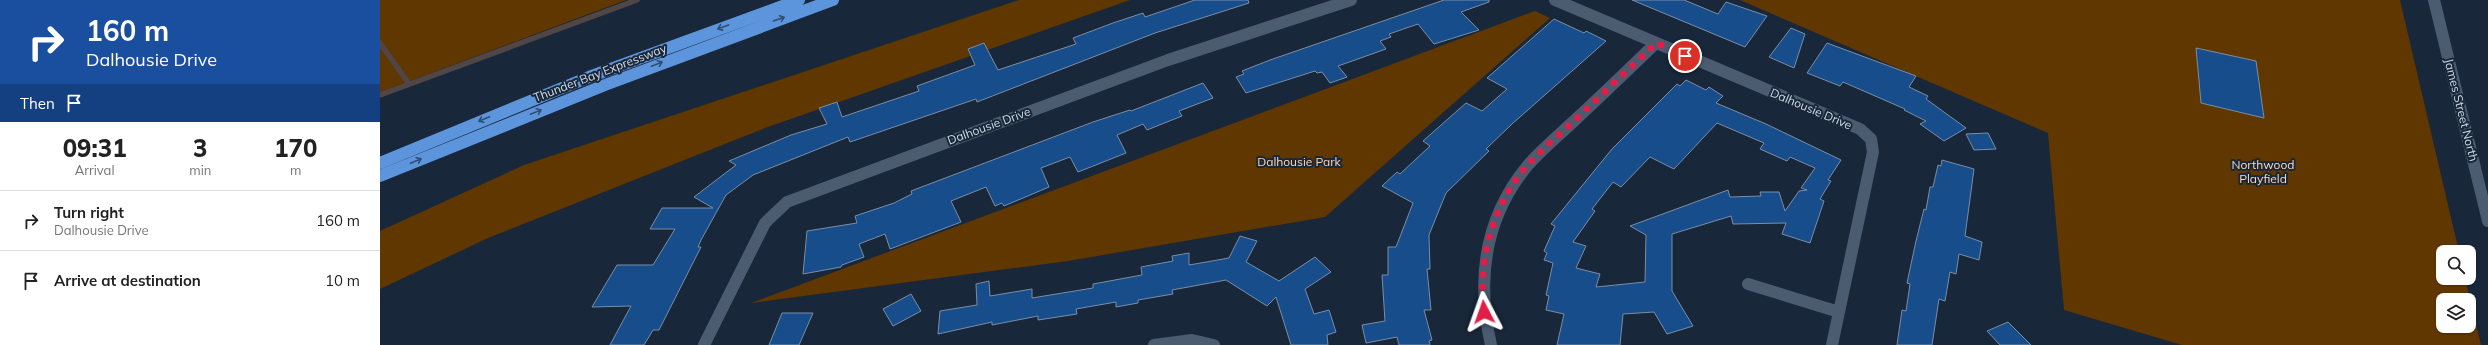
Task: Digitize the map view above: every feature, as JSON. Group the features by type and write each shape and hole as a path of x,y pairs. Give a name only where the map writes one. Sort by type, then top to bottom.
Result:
{"highway":[{"name":"Thunder Bay Expressway","path":"380,163 589,77 799,0"},
{"name":"Thunder Bay Expressway","path":"380,176 617,80 728,37 833,0"}],"street":[{"name":"Dalhousie Drive","path":"704,345 765,223 787,202 1168,60 1351,0"},
{"name":"Dalhousie Drive","path":"1555,0 1860,130 1871,139 1873,152 1832,345"},
{"name":"James Street North","path":"2434,0 2488,221"},
{"path":"1491,345 1482,299 1486,250 1501,205 1513,183 1529,164 1656,43"},
{"path":"1748,284 1839,312"},
{"path":"1154,345 1186,339 1200,340 1214,345"}],"green space":[{"path":"380,0 626,0 380,92"},
{"path":"1019,0 1130,0 765,128 488,238 380,289 380,231 524,165"},
{"name":"Northwood Playfield","path":"1740,0 2400,0 2457,245 2436,245 2436,285 2467,285 2469,293 2436,293 2436,333 2476,333 2476,324 2481,345 2182,345 2064,310 2048,133"},
{"name":"Dalhousie Park","path":"1535,11 1550,18 1325,217 1068,261 751,303"}],"building":[{"path":"1195,0 1248,0 1249,3 1155,33 977,102 976,99 850,142 848,137 753,175 726,195 701,240 698,247 701,247 659,330 653,330 644,345 610,345 631,306 592,307 617,265 653,265 675,229 650,229 662,208 713,208 694,197 736,165 729,161 791,135 827,124 819,108 837,102 842,117 919,91 917,86 975,65 968,49 984,43 998,70 1076,44 1073,38 1113,23 1143,13 1145,17"},
{"path":"1444,0 1489,0 1489,2 1461,12 1479,30 1434,44 1418,24 1389,34 1391,37 1380,41 1386,49 1338,66 1347,77 1330,83 1322,72 1317,73 1315,71 1246,93 1236,77 1244,74 1242,71 1270,60"},
{"path":"1632,0 1684,0 1718,14 1726,2 1767,16 1745,47"},
{"path":"1554,19 1584,33 1586,31 1606,41 1512,124 1486,149 1489,151 1446,193 1429,235 1430,269 1427,269 1431,310 1424,310 1432,340 1429,341 1430,345 1399,345 1397,337 1366,343 1362,325 1385,321 1382,275 1388,275 1388,247 1396,247 1413,203 1382,186 1397,172 1400,174 1430,146 1423,141 1466,103 1482,111 1507,89 1487,78"},
{"path":"1791,28 1805,34 1794,68 1769,57"},
{"path":"1827,43 1916,76 1909,87 1928,96 1926,99 1966,128 1944,141 1920,124 1926,121 1904,110 1905,109 1843,82 1840,86 1807,73"},
{"path":"2196,48 2256,61 2264,118 2201,103"},
{"path":"1686,80 1706,90 1709,87 1723,96 1716,103 1766,124 1841,160 1828,180 1831,181 1820,199 1824,201 1810,243 1782,234 1786,223 1733,224 1731,216 1672,234 1672,291 1693,326 1667,334 1654,312 1623,314 1620,345 1557,345 1564,314 1546,310 1549,296 1546,295 1553,263 1544,260 1547,253 1544,251 1555,226 1551,224 1612,149 1677,84 1680,86","holes":["1717,123 1764,143 1760,149 1787,161 1790,157 1815,168 1801,188 1807,190 1799,191 1785,211 1779,192 1760,192 1761,196 1730,197 1728,190 1630,226 1646,235 1645,282 1596,287 1600,274 1576,268 1586,246 1573,242 1595,211 1592,209 1613,182 1621,187 1650,157 1674,169"]},
{"path":"1203,83 1213,98 1179,111 1182,116 1147,130 1143,124 1117,135 1126,153 1078,172 1070,157 1041,168 1049,187 1004,206 1002,203 995,206 986,187 951,201 961,222 890,249 885,234 859,244 864,257 842,265 841,267 803,274 807,231 857,223 855,216 894,203 912,194 911,191 1093,122 1130,110 1131,111"},
{"path":"1988,133 1996,149 1974,150 1966,134"},
{"path":"1942,160 1974,169 1965,236 1982,242 1979,260 1959,254 1956,274 1950,272 1945,301 1939,299 1932,345 1897,345 1902,310 1906,311 1910,284 1907,283 1916,241 1924,209 1926,210 1930,187 1933,187 1938,165 1941,166"},
{"path":"1240,236 1257,241 1246,262 1279,281 1315,257 1331,272 1305,289 1314,314 1329,310 1336,332 1327,335 1328,345 1291,345 1276,297 1267,306 1226,280 1172,290 1173,294 1138,300 1138,303 1116,307 1116,302 1076,309 1077,314 1038,320 1038,316 992,325 992,322 938,334 940,311 977,305 976,284 989,281 990,296 1032,289 1032,298 1093,288 1093,284 1142,275 1141,267 1173,261 1172,256 1189,253 1189,265 1229,258"},
{"path":"911,294 921,311 893,326 883,309"},
{"path":"782,313 813,313 799,345 769,345"},
{"path":"2008,322 2031,345 2000,345 1987,331"}],"waterway":[{"path":"380,95 637,0"},
{"path":"380,43 409,84"}],"route":[{"path":"1484,312 1482,299 1486,250 1501,205 1513,183 1529,164 1656,43 1685,56"}]}
